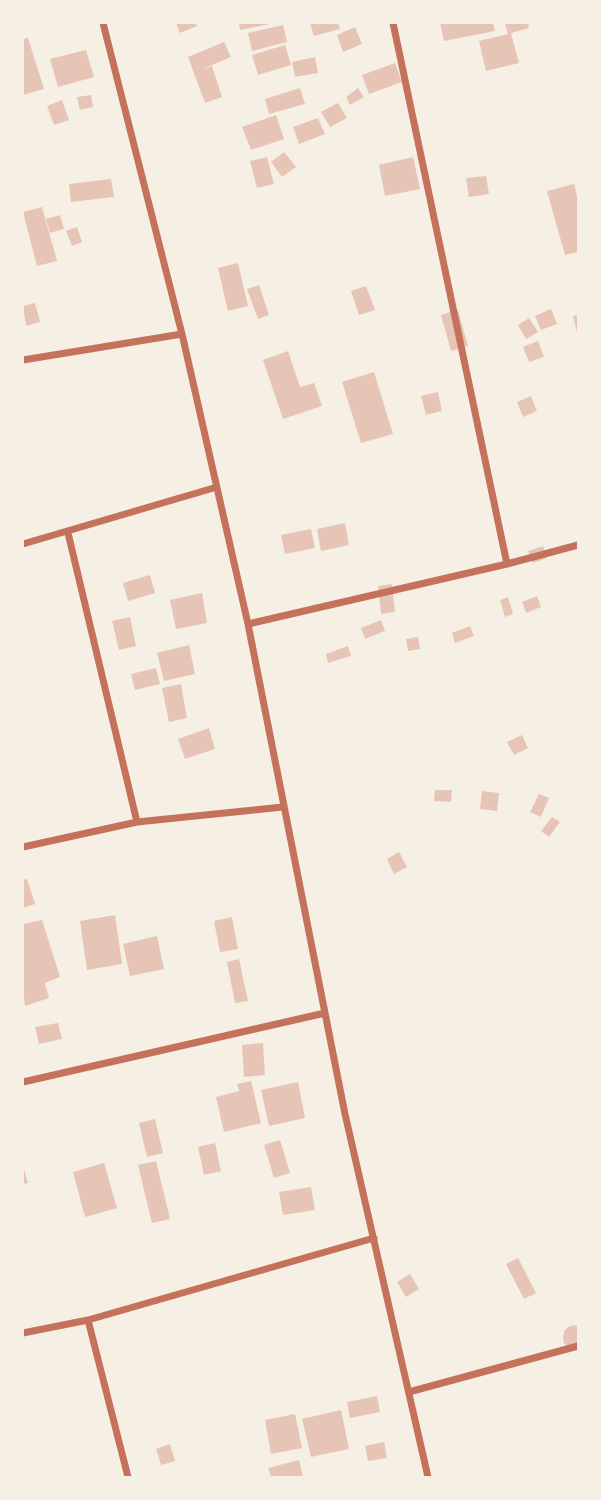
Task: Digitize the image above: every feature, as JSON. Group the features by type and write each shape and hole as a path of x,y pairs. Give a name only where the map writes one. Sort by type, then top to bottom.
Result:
{"street":[{"path":"103,23 182,334 248,624 325,1013 428,1477"},
{"path":"393,23 507,564"},
{"path":"23,360 182,334"},
{"path":"23,544 68,533 217,487"},
{"path":"68,533 137,822"},
{"path":"248,624 578,545"},
{"path":"23,847 137,822 283,807"},
{"path":"23,1082 325,1013"},
{"path":"23,1333 88,1320 374,1238"},
{"path":"88,1320 128,1477"},
{"path":"409,1392 578,1346"}],"building":[{"path":"176,23 196,23 197,26 180,33"},
{"path":"239,23 270,23 270,24 240,30"},
{"path":"310,23 338,23 340,29 314,36"},
{"path":"440,23 493,23 495,31 444,41"},
{"path":"505,23 528,23 529,28 511,33 519,63 486,71 479,41 508,34"},
{"path":"283,25 287,42 252,51 248,33"},
{"path":"355,27 362,44 343,52 337,35"},
{"path":"28,38 44,89 23,95 23,39"},
{"path":"224,42 231,57 200,70 212,66 222,97 205,103 188,57"},
{"path":"285,45 291,65 258,75 252,55"},
{"path":"86,50 94,77 58,87 50,59"},
{"path":"315,57 318,73 295,77 292,62"},
{"path":"395,63 402,82 369,94 362,75"},
{"path":"300,88 305,104 269,114 265,99"},
{"path":"358,88 364,97 350,105 346,97"},
{"path":"91,95 93,107 80,110 77,97"},
{"path":"62,100 69,120 54,125 47,106"},
{"path":"338,103 347,118 330,127 321,112"},
{"path":"276,115 284,139 251,150 242,127"},
{"path":"318,118 325,134 299,144 293,127"},
{"path":"284,152 296,167 282,177 271,162"},
{"path":"267,157 274,184 257,188 250,161"},
{"path":"413,157 420,189 385,196 379,165"},
{"path":"486,176 489,194 469,197 466,178"},
{"path":"111,179 114,197 71,202 69,184"},
{"path":"574,184 578,200 578,252 565,255 547,191"},
{"path":"42,207 57,261 37,266 23,212"},
{"path":"60,215 64,229 50,233 46,219"},
{"path":"77,227 82,242 72,246 66,231"},
{"path":"238,263 248,306 228,311 218,268"},
{"path":"259,285 269,315 258,319 247,289"},
{"path":"366,286 375,310 359,315 351,291"},
{"path":"35,303 40,322 26,326 23,306"},
{"path":"551,309 557,324 541,330 535,316"},
{"path":"458,310 468,346 451,351 441,315"},
{"path":"578,315 578,332 577,332 573,316"},
{"path":"529,318 538,332 526,339 518,325"},
{"path":"538,341 544,357 529,362 523,347"},
{"path":"288,351 300,387 314,383 322,406 283,419 263,360"},
{"path":"374,372 393,434 361,443 342,382"},
{"path":"438,392 442,411 426,415 421,396"},
{"path":"531,396 537,411 523,417 517,402"},
{"path":"345,523 349,545 321,551 317,529"},
{"path":"311,529 315,548 285,554 281,535"},
{"path":"543,546 547,558 533,563 528,551"},
{"path":"150,575 155,593 128,601 123,583"},
{"path":"392,584 395,612 381,614 378,586"},
{"path":"202,593 207,623 176,629 170,600"},
{"path":"537,596 541,607 526,613 522,602"},
{"path":"508,597 513,614 505,617 500,600"},
{"path":"130,617 136,646 119,650 112,621"},
{"path":"381,620 385,631 365,639 361,628"},
{"path":"470,626 474,636 455,643 452,633"},
{"path":"418,637 420,649 408,651 406,639"},
{"path":"189,645 195,674 164,681 157,653"},
{"path":"348,646 351,656 328,663 326,654"},
{"path":"156,668 160,684 135,690 131,674"},
{"path":"181,684 187,718 169,722 162,688"},
{"path":"209,728 215,749 185,759 178,739"},
{"path":"522,735 528,748 514,755 507,742"},
{"path":"435,790 452,790 451,802 434,801"},
{"path":"482,791 499,793 497,811 480,809"},
{"path":"539,794 549,798 541,817 530,812"},
{"path":"552,817 560,822 549,837 541,831"},
{"path":"399,852 407,867 394,874 387,859"},
{"path":"27,879 35,904 23,908 23,880"},
{"path":"115,915 122,964 87,970 80,921"},
{"path":"232,917 238,949 220,952 214,921"},
{"path":"42,920 60,977 45,983 49,998 25,1006 23,924"},
{"path":"157,936 164,969 130,976 123,944"},
{"path":"239,959 248,1001 235,1003 227,962"},
{"path":"58,1023 62,1039 39,1044 35,1027"},
{"path":"263,1043 265,1075 244,1077 242,1045"},
{"path":"251,1081 261,1123 224,1132 216,1097 239,1091 237,1084"},
{"path":"298,1082 305,1118 269,1126 261,1090"},
{"path":"155,1119 163,1153 147,1157 139,1123"},
{"path":"280,1140 290,1173 274,1178 264,1145"},
{"path":"215,1143 221,1171 204,1175 198,1147"},
{"path":"156,1161 170,1219 152,1223 138,1165"},
{"path":"104,1163 117,1208 85,1217 73,1172"},
{"path":"23,1166 28,1183 23,1184"},
{"path":"311,1187 315,1210 283,1215 279,1192"},
{"path":"518,1258 536,1293 524,1299 506,1264"},
{"path":"410,1274 419,1289 406,1297 397,1282"},
{"path":"578,1325 578,1349 569,1348 564,1343 565,1330"},
{"path":"377,1396 380,1412 350,1418 347,1402"},
{"path":"341,1410 349,1449 311,1457 302,1419"},
{"path":"295,1414 302,1448 271,1454 265,1420"},
{"path":"384,1442 387,1458 368,1461 365,1446"},
{"path":"170,1444 175,1461 161,1465 156,1449"},
{"path":"299,1460 303,1477 271,1477 268,1468"}]}
